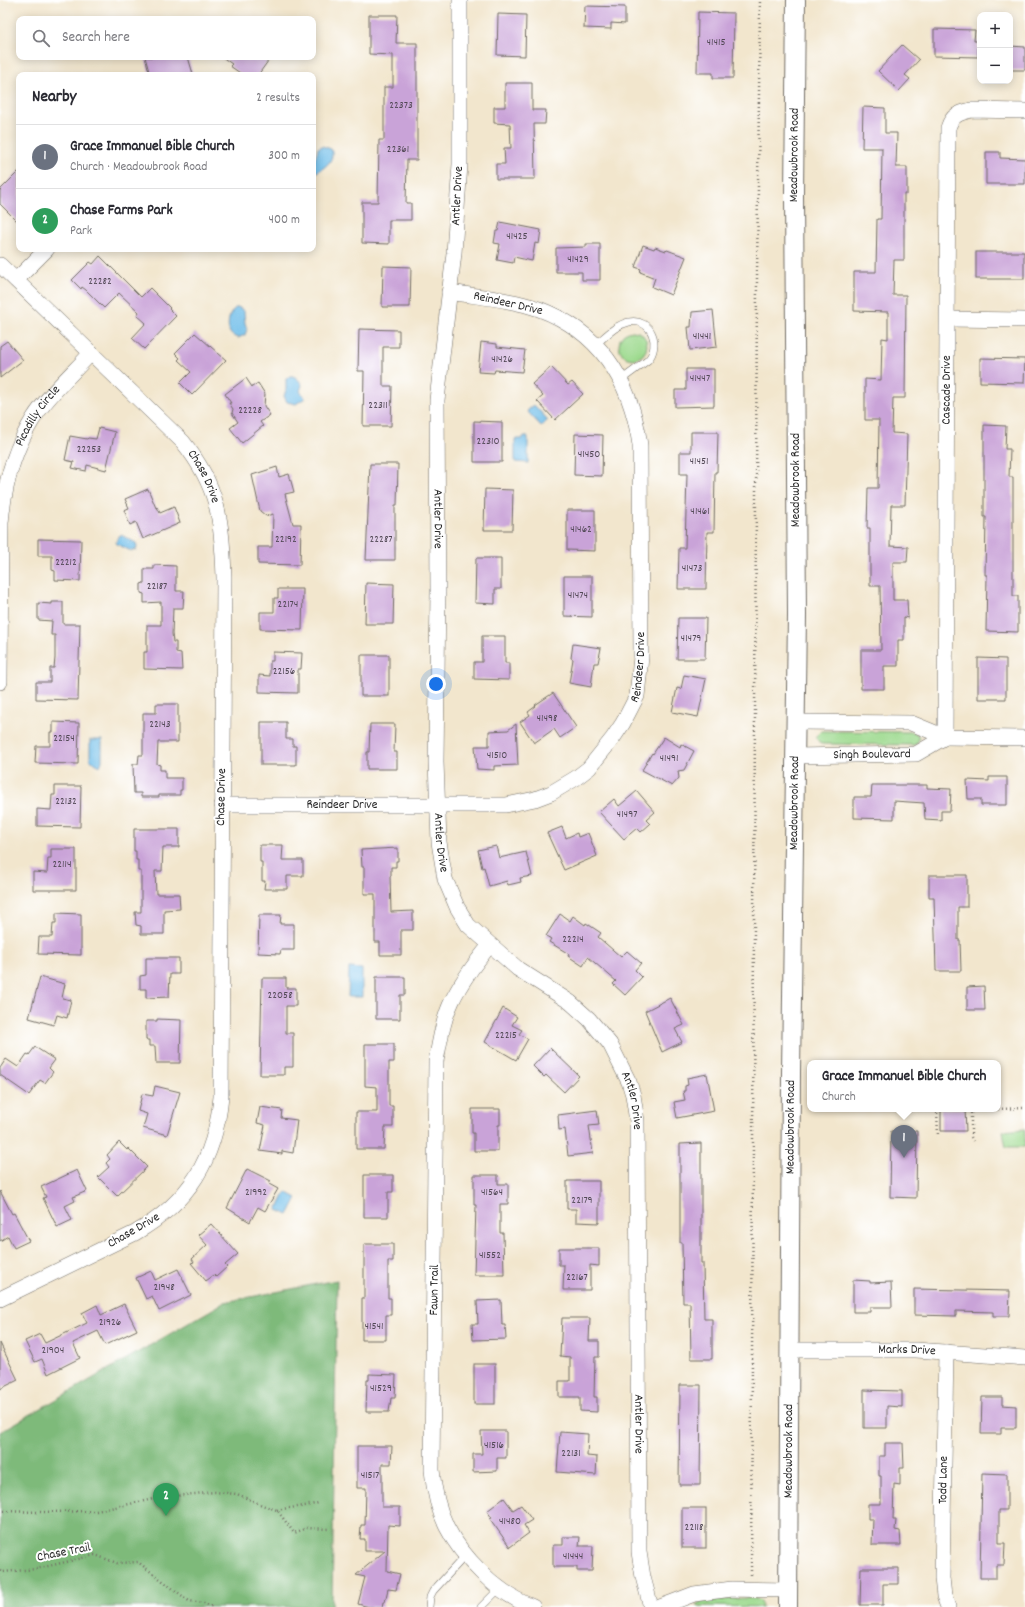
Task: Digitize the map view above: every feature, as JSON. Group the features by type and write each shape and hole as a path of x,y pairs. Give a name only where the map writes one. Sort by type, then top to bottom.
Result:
{"street":[{"name":"Antler Drive","path":"460,0 460,164 454,253 437,400 438,591 436,762 439,842 445,879 457,907 468,924 518,970 570,1002 589,1019 615,1052 625,1071 633,1095 637,1121 638,1552 651,1607"},
{"name":"Meadowbrook Road","path":"788,1598 789,1350 796,722 794,194 796,0"},
{"name":"Cascade Drive","path":"945,737 948,128 954,116 971,110 1025,111"},
{"path":"16,280 44,252"},
{"name":"Chase Drive","path":"0,265 183,442 202,468 210,483 218,507 223,539 224,577 221,1097 216,1131 206,1157 192,1183 182,1197 168,1211 152,1223 109,1246 0,1299"},
{"name":"Reindeer Drive","path":"222,805 506,805 535,799 551,793 576,778 589,768 620,728 637,696 641,657 640,445 634,412 621,380 595,345 585,335 564,321 538,309 512,302 449,292"},
{"path":"948,319 1025,320"},
{"name":"Picadilly Circle","path":"0,682 1,523 3,501 11,467 19,444 34,418 55,392 91,353"},
{"path":"796,722 911,723 945,737 1025,738"},
{"name":"Singh Boulevard","path":"795,756 916,754 945,737"},
{"name":"Fawn Trail","path":"490,944 472,967 451,1002 442,1032 436,1061 432,1470 436,1496 444,1522 453,1539 465,1556 499,1589 533,1607"},
{"name":"Marks Drive","path":"789,1350 946,1352 1025,1358"},
{"name":"Todd Lane","path":"946,1352 942,1578 944,1596 948,1607"},
{"path":"660,1607 694,1594 732,1589 788,1598"}],"lane":[{"path":"595,345 617,327 624,324 639,322 647,326 650,330 654,338 652,356 621,380"},
{"path":"429,1607 430,1597 433,1591 465,1556"},
{"path":"481,1607 499,1589"}],"path":[{"path":"751,1575 757,286 760,0"},
{"path":"1001,1109 1025,1108"},
{"path":"937,1112 938,1137"},
{"path":"970,1112 971,1137 973,1141"},
{"path":"0,1511 96,1511 163,1497 215,1492 237,1494 276,1510 294,1534 307,1528 330,1528"},
{"path":"276,1510 293,1507 306,1507 318,1503"},
{"name":"Chase Trail","path":"0,1571 36,1569 95,1555 117,1563 138,1562 189,1601 204,1603 213,1607"}],"green space":[{"path":"633,331 643,335 647,345 643,355 633,359 623,355 619,345 623,335"},
{"path":"821,731 914,732 918,735 919,739 914,745 821,744 815,737"},
{"path":"1025,1129 1025,1147 1006,1147 1003,1131"},
{"path":"337,1280 332,1607 0,1607 0,1432 225,1302"},
{"path":"746,1598 761,1601 762,1607 696,1606 702,1601"}],"water":[{"path":"322,146 331,149 332,157 325,167 316,172 316,154 318,148"},
{"path":"238,307 244,311 247,329 245,335 238,338 231,334 228,322 232,311"},
{"path":"290,376 299,380 302,385 300,391 305,398 296,404 287,402 284,396 286,390 286,379"},
{"path":"534,405 548,420 541,426 527,411"},
{"path":"523,437 528,437 528,463 515,462 515,439 522,439"},
{"path":"121,535 136,543 136,550 131,551 117,544 116,542"},
{"path":"90,740 102,740 102,761 100,766 90,760"},
{"path":"349,968 362,969 362,997 348,997"},
{"path":"286,1192 297,1198 288,1215 277,1210"}],"building":[{"path":"585,6 625,7 625,24 611,23 611,29 584,28"},
{"path":"698,12 734,13 733,78 713,78 713,73 697,73"},
{"path":"498,14 526,15 525,56 497,55"},
{"path":"369,15 397,15 396,43 417,43 417,160 407,160 406,203 411,203 411,220 389,220 389,244 362,243 362,202 378,202 379,140 384,140 384,87 393,87 393,55 369,54"},
{"path":"934,29 975,30 974,41 977,41 977,57 934,56"},
{"path":"902,45 919,60 905,75 910,79 899,91 878,71"},
{"path":"1013,46 1025,47 1025,70 1013,70"},
{"path":"146,60 189,60 192,72 149,72"},
{"path":"226,60 269,60 260,72 239,72 230,66 232,64"},
{"path":"505,83 532,83 532,110 546,110 545,124 534,124 535,179 496,179 496,164 505,164 504,148 511,148 510,124 494,123 494,107 505,107"},
{"path":"863,107 885,108 885,133 897,133 896,167 907,167 907,194 904,194 904,260 894,260 893,295 906,295 905,398 893,398 892,433 907,434 905,505 891,505 890,546 908,547 907,562 893,562 893,600 907,600 908,618 904,617 904,640 898,640 898,666 884,666 884,689 861,689 861,650 881,650 880,586 870,586 870,528 867,528 868,488 878,488 879,420 865,420 865,379 881,380 882,338 888,339 888,312 854,311 854,272 876,272 877,219 881,219 882,148 862,148"},
{"path":"986,152 1000,152 1000,158 1025,159 1025,184 986,184"},
{"path":"16,174 16,220 0,204 0,190"},
{"path":"500,222 541,230 539,244 535,243 532,261 514,257 513,263 497,260 500,244 494,243 496,231 498,231"},
{"path":"586,244 600,244 600,280 582,280 582,272 556,272 556,248 586,247"},
{"path":"643,245 654,249 655,247 666,251 667,250 686,257 671,295 652,287 655,278 640,272 641,269 635,267"},
{"path":"976,252 1024,252 1024,279 976,279"},
{"path":"100,256 141,297 150,288 176,316 144,349 132,338 146,323 137,315 139,312 119,293 104,308 86,290 82,287 81,289 72,280 90,262 93,264"},
{"path":"383,266 411,267 410,307 382,307"},
{"path":"713,310 717,347 690,350 688,327 691,327 692,312"},
{"path":"359,329 399,330 399,347 383,347 383,386 392,386 391,426 363,426 364,371 358,371"},
{"path":"195,333 226,360 192,395 180,383 191,372 178,360 180,358 175,353"},
{"path":"7,341 23,360 0,378 0,346"},
{"path":"481,342 497,344 497,347 525,350 522,372 495,370 494,373 478,372"},
{"path":"980,358 1025,359 1024,383 980,382"},
{"path":"551,367 568,385 572,382 583,394 555,420 537,401 543,396 532,384"},
{"path":"686,369 714,369 714,406 675,407 675,390 686,390"},
{"path":"246,378 252,387 258,383 265,394 264,406 270,415 260,422 263,426 242,443 230,428 238,422 232,413 233,409 229,403 231,403 225,394"},
{"path":"474,421 502,422 502,462 474,462"},
{"path":"984,425 1006,426 1005,449 1010,449 1009,477 1013,477 1013,596 1018,596 1018,632 986,631 987,575 985,575 986,517 984,517"},
{"path":"99,428 115,432 106,470 87,465 86,471 72,468 74,462 65,460 70,436 96,439"},
{"path":"691,432 718,432 717,472 715,472 714,532 707,532 706,589 678,589 679,548 685,548 687,474 680,474 680,452 691,452"},
{"path":"575,434 603,435 602,476 574,475"},
{"path":"370,464 398,464 397,505 395,505 395,560 366,560"},
{"path":"277,467 279,477 289,474 294,492 285,494 293,524 301,524 300,565 258,564 258,547 272,547 273,514 266,516 260,511 252,475"},
{"path":"148,489 156,508 157,507 160,513 174,507 180,523 143,539 136,522 130,525 124,510 129,508 125,499"},
{"path":"485,489 513,490 512,530 484,530"},
{"path":"567,510 595,510 595,551 567,550"},
{"path":"38,539 81,540 80,581 55,580 55,571 52,570 52,556 38,556"},
{"path":"476,558 501,558 501,589 495,589 495,604 475,603"},
{"path":"154,565 176,566 176,591 184,591 183,608 173,608 172,634 173,642 176,642 176,652 181,653 182,670 144,669 144,652 147,652 147,625 161,625 161,602 144,603 144,594 141,593 141,584 144,583 144,569 154,569"},
{"path":"564,576 592,576 592,617 564,616"},
{"path":"366,583 394,584 393,624 365,624"},
{"path":"278,589 303,589 302,630 260,629 260,612 274,612 274,598 278,598"},
{"path":"52,602 63,602 63,624 80,624 78,700 36,699 36,682 50,682 50,668 54,668 55,658 55,635 51,635 52,621 38,620 38,603 52,604"},
{"path":"678,618 706,618 705,659 677,659"},
{"path":"482,636 505,636 505,663 509,663 509,680 474,679 474,662 482,662"},
{"path":"573,644 601,648 598,663 594,663 591,687 569,683 573,659 571,658"},
{"path":"273,652 302,653 301,669 298,669 298,693 259,692 259,675 270,676 270,661 273,661"},
{"path":"361,655 389,655 389,696 361,696"},
{"path":"978,658 1006,659 1006,699 978,699"},
{"path":"684,675 706,679 698,717 672,712 677,688 681,689"},
{"path":"553,693 576,727 560,738 554,729 534,743 520,722 530,715 528,712 536,706 535,705"},
{"path":"156,704 178,704 178,742 158,742 157,764 160,765 160,770 165,770 165,778 182,778 182,790 180,790 180,795 141,797 141,793 134,793 133,764 138,764 139,755 143,755 143,713 156,713"},
{"path":"53,722 79,723 78,764 35,763 36,746 50,746 50,732 53,732"},
{"path":"261,722 286,722 286,739 293,739 293,746 296,746 296,765 261,765"},
{"path":"370,724 395,724 394,752 397,752 397,769 367,769"},
{"path":"516,724 518,765 494,766 494,770 477,769 475,746 489,746 489,731 508,730"},
{"path":"664,737 680,747 681,744 694,751 684,770 678,771 679,778 672,786 642,770"},
{"path":"989,777 1007,777 1007,805 981,805 981,799 968,799 967,780 989,781"},
{"path":"872,785 927,785 927,788 951,789 950,811 941,811 941,820 925,819 924,803 894,801 894,819 854,818 854,797 871,797"},
{"path":"55,786 81,786 80,827 37,826 37,809 51,810 52,795 55,795"},
{"path":"637,791 655,812 646,820 650,824 641,832 637,828 624,839 599,812 614,799 619,806"},
{"path":"562,827 566,838 577,833 578,837 588,833 597,856 564,870 547,833"},
{"path":"134,829 179,829 179,847 163,847 162,871 155,871 156,894 179,894 180,909 164,910 164,934 141,934 141,926 136,925 135,912 141,912 141,871 138,871 138,860 136,860 136,851 134,851"},
{"path":"260,845 283,845 282,860 303,860 303,876 287,876 287,889 264,889 265,881 262,881"},
{"path":"496,846 499,858 526,852 532,876 520,878 521,882 508,885 507,881 489,886 484,867 482,868 478,850"},
{"path":"398,848 398,861 396,861 396,867 391,867 390,876 391,912 413,911 413,930 401,930 401,955 380,955 380,942 375,942 375,894 364,894 364,867 362,867 361,850"},
{"path":"51,849 76,849 76,890 33,890 33,872 47,873 48,858 51,858"},
{"path":"929,875 967,875 967,907 958,907 958,940 960,940 961,971 936,971 934,897 929,897"},
{"path":"56,913 81,914 81,955 38,954 39,937 52,937 53,923 56,923"},
{"path":"560,914 570,921 573,916 585,925 586,923 601,933 598,937 621,957 627,951 641,963 635,970 642,977 625,995 613,984 616,981 588,957 583,966 568,956 569,954 549,942 551,939 546,936"},
{"path":"259,915 281,915 280,924 294,924 294,950 281,950 280,954 258,953"},
{"path":"146,958 179,958 179,974 170,974 169,997 146,998 146,989 140,989 140,976 146,975"},
{"path":"40,977 65,984 62,998 71,1000 67,1018 57,1015 54,1025 29,1018"},
{"path":"376,977 405,977 405,995 400,995 400,1019 376,1019"},
{"path":"262,978 286,978 286,988 296,988 296,1006 286,1006 286,1033 293,1033 293,1067 284,1067 284,1075 260,1075"},
{"path":"984,986 985,1010 967,1010 967,987"},
{"path":"670,998 684,1025 675,1029 682,1042 662,1052 645,1011"},
{"path":"503,1008 517,1017 512,1025 522,1030 519,1034 528,1039 516,1060 485,1042"},
{"path":"157,1019 181,1020 180,1063 156,1063 155,1046 149,1046 149,1040 146,1040 146,1021 157,1021"},
{"path":"365,1044 394,1044 394,1062 389,1062 389,1106 393,1106 393,1127 385,1127 384,1149 356,1149 356,1112 377,1112 377,1087 365,1086"},
{"path":"35,1047 55,1060 49,1068 53,1072 45,1083 40,1080 29,1095 0,1075 0,1068 6,1059 18,1067 27,1054 29,1055"},
{"path":"550,1048 579,1076 564,1092 546,1075 544,1077 533,1066"},
{"path":"707,1074 714,1111 677,1118 674,1102 685,1100 683,1091 685,1091 685,1086 688,1085 687,1078"},
{"path":"155,1086 180,1092 167,1135 143,1128 147,1114 138,1111 142,1094 153,1096"},
{"path":"260,1107 282,1110 281,1118 297,1120 293,1153 282,1151 282,1154 260,1151 265,1125 257,1123"},
{"path":"472,1109 500,1109 500,1125 498,1125 498,1151 474,1151"},
{"path":"597,1110 599,1125 589,1126 593,1153 568,1156 565,1129 559,1130 558,1115"},
{"path":"941,1112 965,1112 966,1131 941,1131"},
{"path":"891,1131 917,1131 916,1198 890,1197"},
{"path":"119,1142 127,1150 128,1148 147,1167 117,1196 98,1177 109,1167 106,1163 110,1159 107,1155"},
{"path":"701,1143 701,1263 703,1263 704,1319 712,1319 712,1359 691,1359 690,1303 683,1303 682,1243 680,1243 680,1144"},
{"path":"247,1169 271,1181 269,1184 278,1189 265,1211 258,1207 250,1222 227,1208"},
{"path":"77,1170 87,1191 73,1197 75,1201 65,1206 72,1220 57,1227 43,1198 46,1197 41,1187"},
{"path":"364,1175 393,1175 393,1192 388,1192 388,1217 364,1217"},
{"path":"474,1175 498,1175 498,1184 508,1184 508,1204 500,1204 500,1233 503,1233 504,1275 474,1275 476,1205 474,1205"},
{"path":"567,1181 599,1181 599,1223 576,1222 576,1209 567,1209"},
{"path":"0,1191 29,1241 14,1248 8,1236 0,1241"},
{"path":"211,1224 238,1254 225,1265 227,1267 216,1277 214,1275 206,1281 191,1263 194,1262 192,1259 207,1245 198,1235"},
{"path":"364,1244 393,1244 393,1261 388,1261 388,1298 391,1298 391,1315 386,1315 386,1340 362,1340"},
{"path":"559,1248 599,1248 599,1266 590,1265 590,1290 563,1290 564,1265 559,1265"},
{"path":"178,1269 191,1295 159,1311 152,1296 146,1299 136,1278 151,1271 155,1280"},
{"path":"853,1280 870,1281 870,1283 891,1282 892,1307 870,1307 870,1312 853,1312"},
{"path":"914,1289 1010,1291 1009,1316 993,1316 993,1312 956,1311 956,1316 914,1315"},
{"path":"501,1300 502,1325 505,1325 506,1339 473,1340 472,1324 478,1324 477,1301"},
{"path":"124,1304 137,1330 105,1345 98,1331 73,1343 80,1358 48,1374 42,1359 35,1362 25,1341 40,1334 45,1343 87,1323 82,1313 97,1305 101,1315"},
{"path":"562,1318 590,1318 589,1341 599,1341 599,1357 595,1357 594,1397 597,1397 597,1412 580,1411 580,1397 559,1397 559,1381 570,1381 570,1357 560,1356"},
{"path":"0,1343 18,1380 0,1389"},
{"path":"474,1364 495,1364 495,1404 474,1404"},
{"path":"369,1374 396,1375 395,1398 391,1398 389,1412 366,1412 367,1380 369,1380"},
{"path":"680,1385 701,1385 700,1485 679,1485"},
{"path":"864,1390 902,1391 902,1407 887,1406 887,1428 864,1428"},
{"path":"982,1397 1002,1397 1002,1405 1016,1406 1016,1428 1001,1428 1001,1434 981,1434"},
{"path":"481,1431 506,1431 506,1458 497,1458 497,1471 473,1472 473,1454 482,1454"},
{"path":"560,1432 588,1434 587,1456 597,1457 596,1475 557,1472"},
{"path":"885,1443 903,1443 904,1468 900,1468 900,1485 894,1484 893,1520 896,1520 895,1530 900,1531 901,1545 872,1545 873,1519 868,1519 868,1504 881,1504 879,1456 885,1456"},
{"path":"357,1446 392,1446 391,1464 382,1464 382,1507 400,1507 400,1526 388,1525 387,1571 400,1574 396,1590 388,1589 385,1602 383,1602 382,1607 369,1607 358,1604 365,1577 356,1575 385,1551 365,1551 365,1539 360,1539 361,1525 365,1525 366,1488 357,1488"},
{"path":"982,1473 1007,1474 1007,1510 999,1510 999,1543 1005,1543 1004,1565 996,1565 996,1578 980,1578"},
{"path":"504,1498 513,1510 521,1505 532,1520 524,1525 529,1533 510,1547 490,1519 492,1518 487,1511"},
{"path":"682,1508 706,1508 706,1548 682,1548"},
{"path":"563,1537 580,1537 579,1546 593,1546 592,1571 577,1571 577,1567 553,1567 553,1545 563,1545"},
{"path":"861,1568 898,1568 898,1584 883,1584 883,1605 860,1605"}],"place":[{"name":"Grace Immanuel Bible Church","path":"904,1158"},
{"name":"Chase Farms Park","path":"166,1516"}]}
